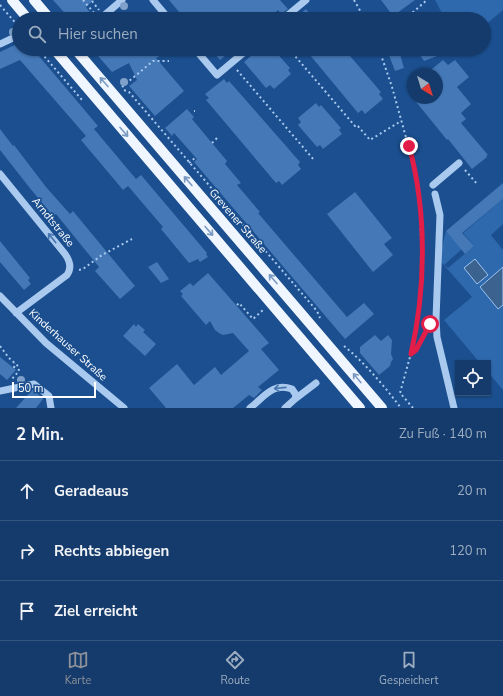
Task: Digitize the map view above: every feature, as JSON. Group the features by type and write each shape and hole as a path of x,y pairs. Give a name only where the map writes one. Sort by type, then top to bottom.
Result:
{"main road":[{"path":"12,0 22,12"},
{"path":"34,0 44,12"},
{"path":"60,56 360,408"},
{"name":"Grevener Straße","path":"81,56 382,408"}],"street":[{"path":"105,12 122,0"},
{"path":"153,0 163,12"},
{"path":"292,12 306,0"},
{"path":"0,44 12,38"},
{"path":"201,56 217,75 240,56"},
{"path":"433,186 459,163"},
{"name":"Arndtstraße","path":"0,174 68,258 70,270"},
{"path":"435,194 440,215 436,319 437,337 454,408"},
{"path":"16,313 67,275 70,270"},
{"name":"Kinderhauser Straße","path":"0,296 46,343 124,408"},
{"path":"285,408 316,383"},
{"path":"1,391 34,384 49,396 51,408"},
{"path":"250,408 275,387 287,387 292,389 295,392 295,399"}],"path":[{"path":"83,0 95,12"},
{"path":"354,0 361,12"},
{"path":"413,12 427,0"},
{"path":"92,1 97,12"},
{"path":"0,5 12,19"},
{"path":"295,56 355,126 357,125 370,140 401,121"},
{"path":"381,56 392,87 415,173 419,198 422,271 419,315 411,354 400,393 413,408"},
{"path":"169,61 153,61 121,88 129,92 316,311 322,322"},
{"path":"231,64 314,160"},
{"path":"212,143 218,138"},
{"path":"189,163 196,157"},
{"path":"466,171 478,185"},
{"path":"70,270 81,270 102,255 132,239"},
{"path":"237,305 239,303 253,319 263,310"},
{"path":"411,354 416,350 430,324"},
{"path":"339,342 358,358 394,397 401,408"},
{"path":"0,346 9,358 18,366 19,371 1,391"},
{"path":"15,363 14,368 18,370"}],"shaded area":[{"path":"435,0 503,0 503,10 491,20 491,12 441,12"},
{"path":"503,199 503,224 491,235 503,250 503,267 480,287 498,309 503,305 503,390 491,376 491,360 477,360 444,320 472,297 442,263 442,247 446,231 462,249 444,265 448,268 474,246 463,233"},
{"path":"475,259 488,275 477,284 464,268"},
{"path":"503,267 503,305 498,309 480,287"}],"building":[{"path":"53,0 94,0 86,7 90,12 64,12"},
{"path":"169,0 280,0 288,9 284,12 280,12 278,10 276,12 179,12"},
{"path":"381,0 415,0 398,12 390,12"},
{"path":"12,46 12,56 39,56 98,126 94,129 136,179 141,175 207,253 206,254 208,257 200,262 198,259 189,263 161,229 163,227 128,186 123,190 81,140 86,136 20,60 0,69 0,52"},
{"path":"98,56 160,56 156,58 184,91 155,116 129,86 137,80 129,63 112,72"},
{"path":"217,56 225,56 220,60"},
{"path":"251,56 279,56 290,68 288,70 291,74 274,89 270,85 266,88 244,62"},
{"path":"311,56 350,56 381,92 379,94 383,99 365,114 362,110 358,113"},
{"path":"389,56 400,56 404,68 395,71"},
{"path":"421,56 437,56 424,61"},
{"path":"443,60 448,65 455,60 469,77 457,87 471,104 461,113 466,119 461,123 488,155 472,169 418,104 443,104 443,68 433,68"},
{"path":"224,79 227,83 229,81 300,162 298,165 301,169 282,185 279,181 276,183 206,100 209,98 205,94"},
{"path":"316,103 319,107 321,105 341,128 339,130 342,134 323,149 320,145 317,147 298,125 301,122 298,118"},
{"path":"187,109 194,117 192,119 227,161 225,164 241,183 237,185 260,212 258,213 347,317 364,303 374,314 345,339 194,162 197,159 174,133 172,136 165,128"},
{"path":"0,129 46,187 70,214 73,211 135,286 120,299 95,271 99,267 56,214 53,216 0,150"},
{"path":"503,183 503,199 462,233 474,246 465,254 446,231"},
{"path":"355,192 392,238 384,244 393,255 373,272 327,214"},
{"path":"0,241 30,278 28,280 31,284 24,290 0,262"},
{"path":"157,262 169,279 161,283 148,267"},
{"path":"208,273 269,343 261,349 279,370 258,387 262,390 254,398 249,395 233,408 166,408 149,388 177,364 194,385 215,367 221,375 249,351 233,333 223,335 219,333 215,330 210,321 206,325 181,296 183,294 180,291 190,283 193,286"},
{"path":"134,324 136,327 138,324 145,330 143,332 156,344 145,356 123,336"},
{"path":"375,335 381,341 388,335 392,340 391,354 393,359 390,366 379,375 360,353 360,347"},
{"path":"0,357 16,370 7,380 0,374"},
{"path":"33,389 43,399 36,408 16,408"}],"route":[{"path":"409,146 418,185 422,271 419,315 411,354 416,350 430,324"}]}
